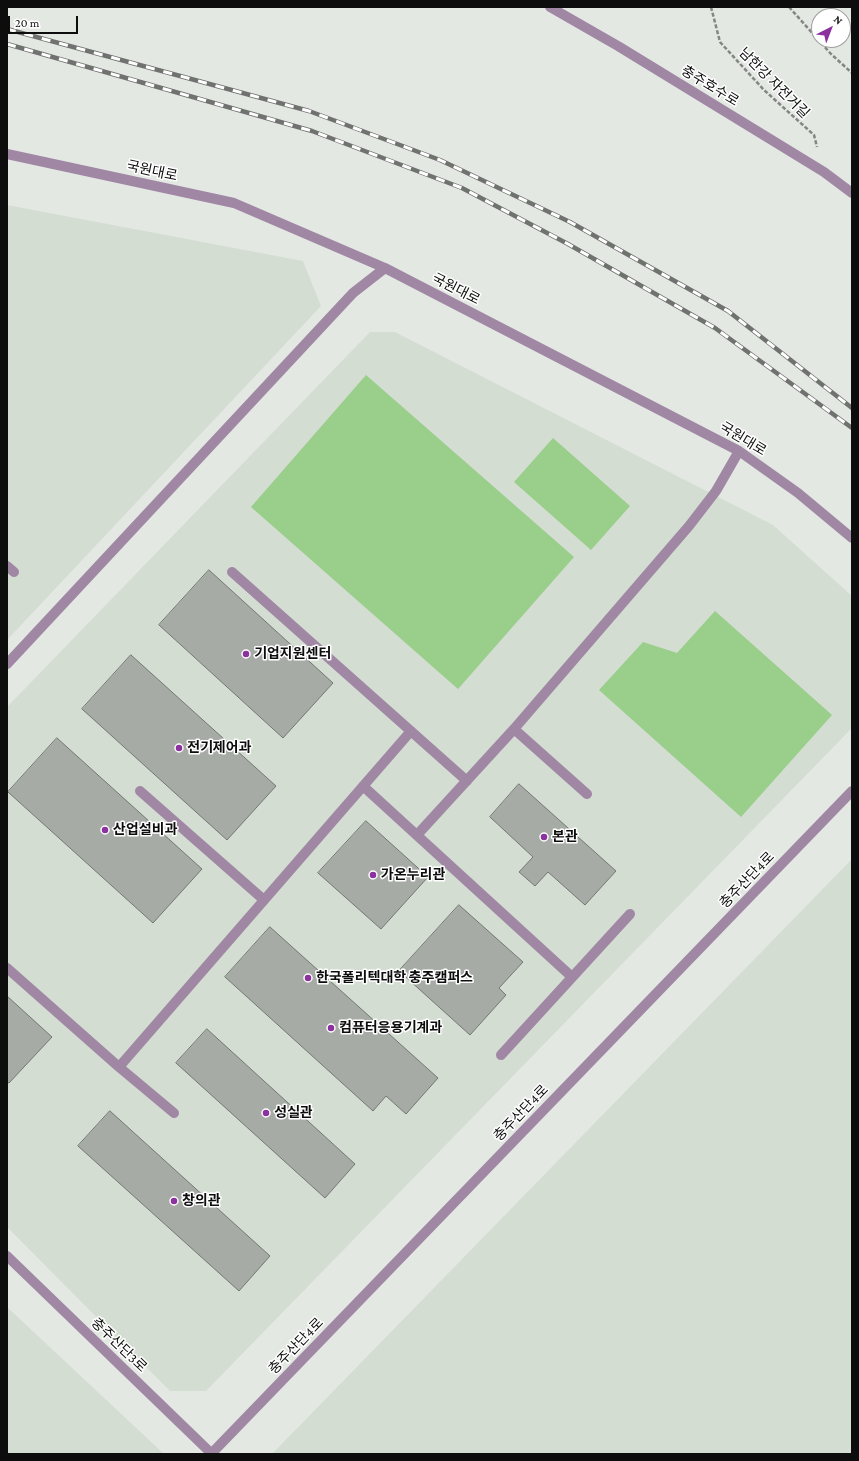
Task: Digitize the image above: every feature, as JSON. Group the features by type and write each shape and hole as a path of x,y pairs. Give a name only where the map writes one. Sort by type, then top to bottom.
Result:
{"street":[{"name":"충주호수로","path":"550,7 618,46 824,172 852,193"},
{"name":"국원대로","path":"7,154 234,203 385,268 739,450 798,493 852,538"},
{"path":"7,664 353,292 385,268"},
{"path":"417,835 514,729 689,526 716,491 739,450"},
{"path":"232,572 467,781"},
{"path":"514,729 587,794"},
{"path":"119,1067 411,731"},
{"path":"362,786 572,977"},
{"name":"충주산단4로","path":"211,1454 852,790"},
{"path":"140,791 264,900"},
{"path":"501,1055 630,914"},
{"path":"7,968 119,1067 174,1113"},
{"name":"충주산단3로","path":"7,1256 211,1454"}],"path":[{"name":"남한강 자전거길","path":"711,7 720,42 764,90 814,135 824,172"},
{"path":"788,7 831,54 852,73"}],"shaded area":[{"path":"7,205 303,261 321,306 7,640"},
{"name":"한국폴리텍대학 충주캠퍼스","path":"370,332 395,332 773,525 852,596 852,728 206,1391 170,1391 7,1227 7,707"},
{"path":"852,859 852,1454 272,1454"},
{"path":"7,1307 164,1454 7,1454"}],"green space":[{"path":"366,375 574,557 458,689 251,507"},
{"path":"553,438 630,506 591,550 514,482"},
{"path":"715,611 832,715 741,817 599,690 643,642 677,653"}],"building":[{"name":"기업지원센터","path":"209,570 333,683 283,738 159,625"},
{"name":"전기제어과","path":"131,655 276,786 227,840 82,709"},
{"name":"산업설비과","path":"57,738 202,869 153,923 8,792"},
{"name":"본관","path":"519,784 616,871 585,905 548,872 535,886 519,872 533,857 490,817"},
{"name":"가온누리관","path":"366,821 428,877 381,929 318,873"},
{"path":"459,905 523,962 499,988 506,995 470,1035 399,971"},
{"name":"컴퓨터응용기계과","path":"270,927 438,1078 406,1114 386,1096 373,1111 225,977"},
{"path":"7,996 52,1037 9,1083 7,1082"},
{"name":"성실관","path":"207,1029 355,1164 325,1198 176,1063"},
{"name":"창의관","path":"110,1111 270,1256 239,1291 78,1146"}],"railway":[{"path":"7,29 309,111 440,160 570,222 728,311 852,408"},
{"path":"7,44 312,131 462,188 568,244 715,328 852,428"}],"place":[{"name":"기업지원센터","path":"246,654"},
{"name":"전기제어과","path":"179,748"},
{"name":"산업설비과","path":"105,830"},
{"name":"본관","path":"544,837"},
{"name":"가온누리관","path":"373,875"},
{"name":"한국폴리텍대학 충주캠퍼스","path":"308,978"},
{"name":"컴퓨터응용기계과","path":"331,1028"},
{"name":"성실관","path":"266,1113"},
{"name":"창의관","path":"174,1201"}]}
